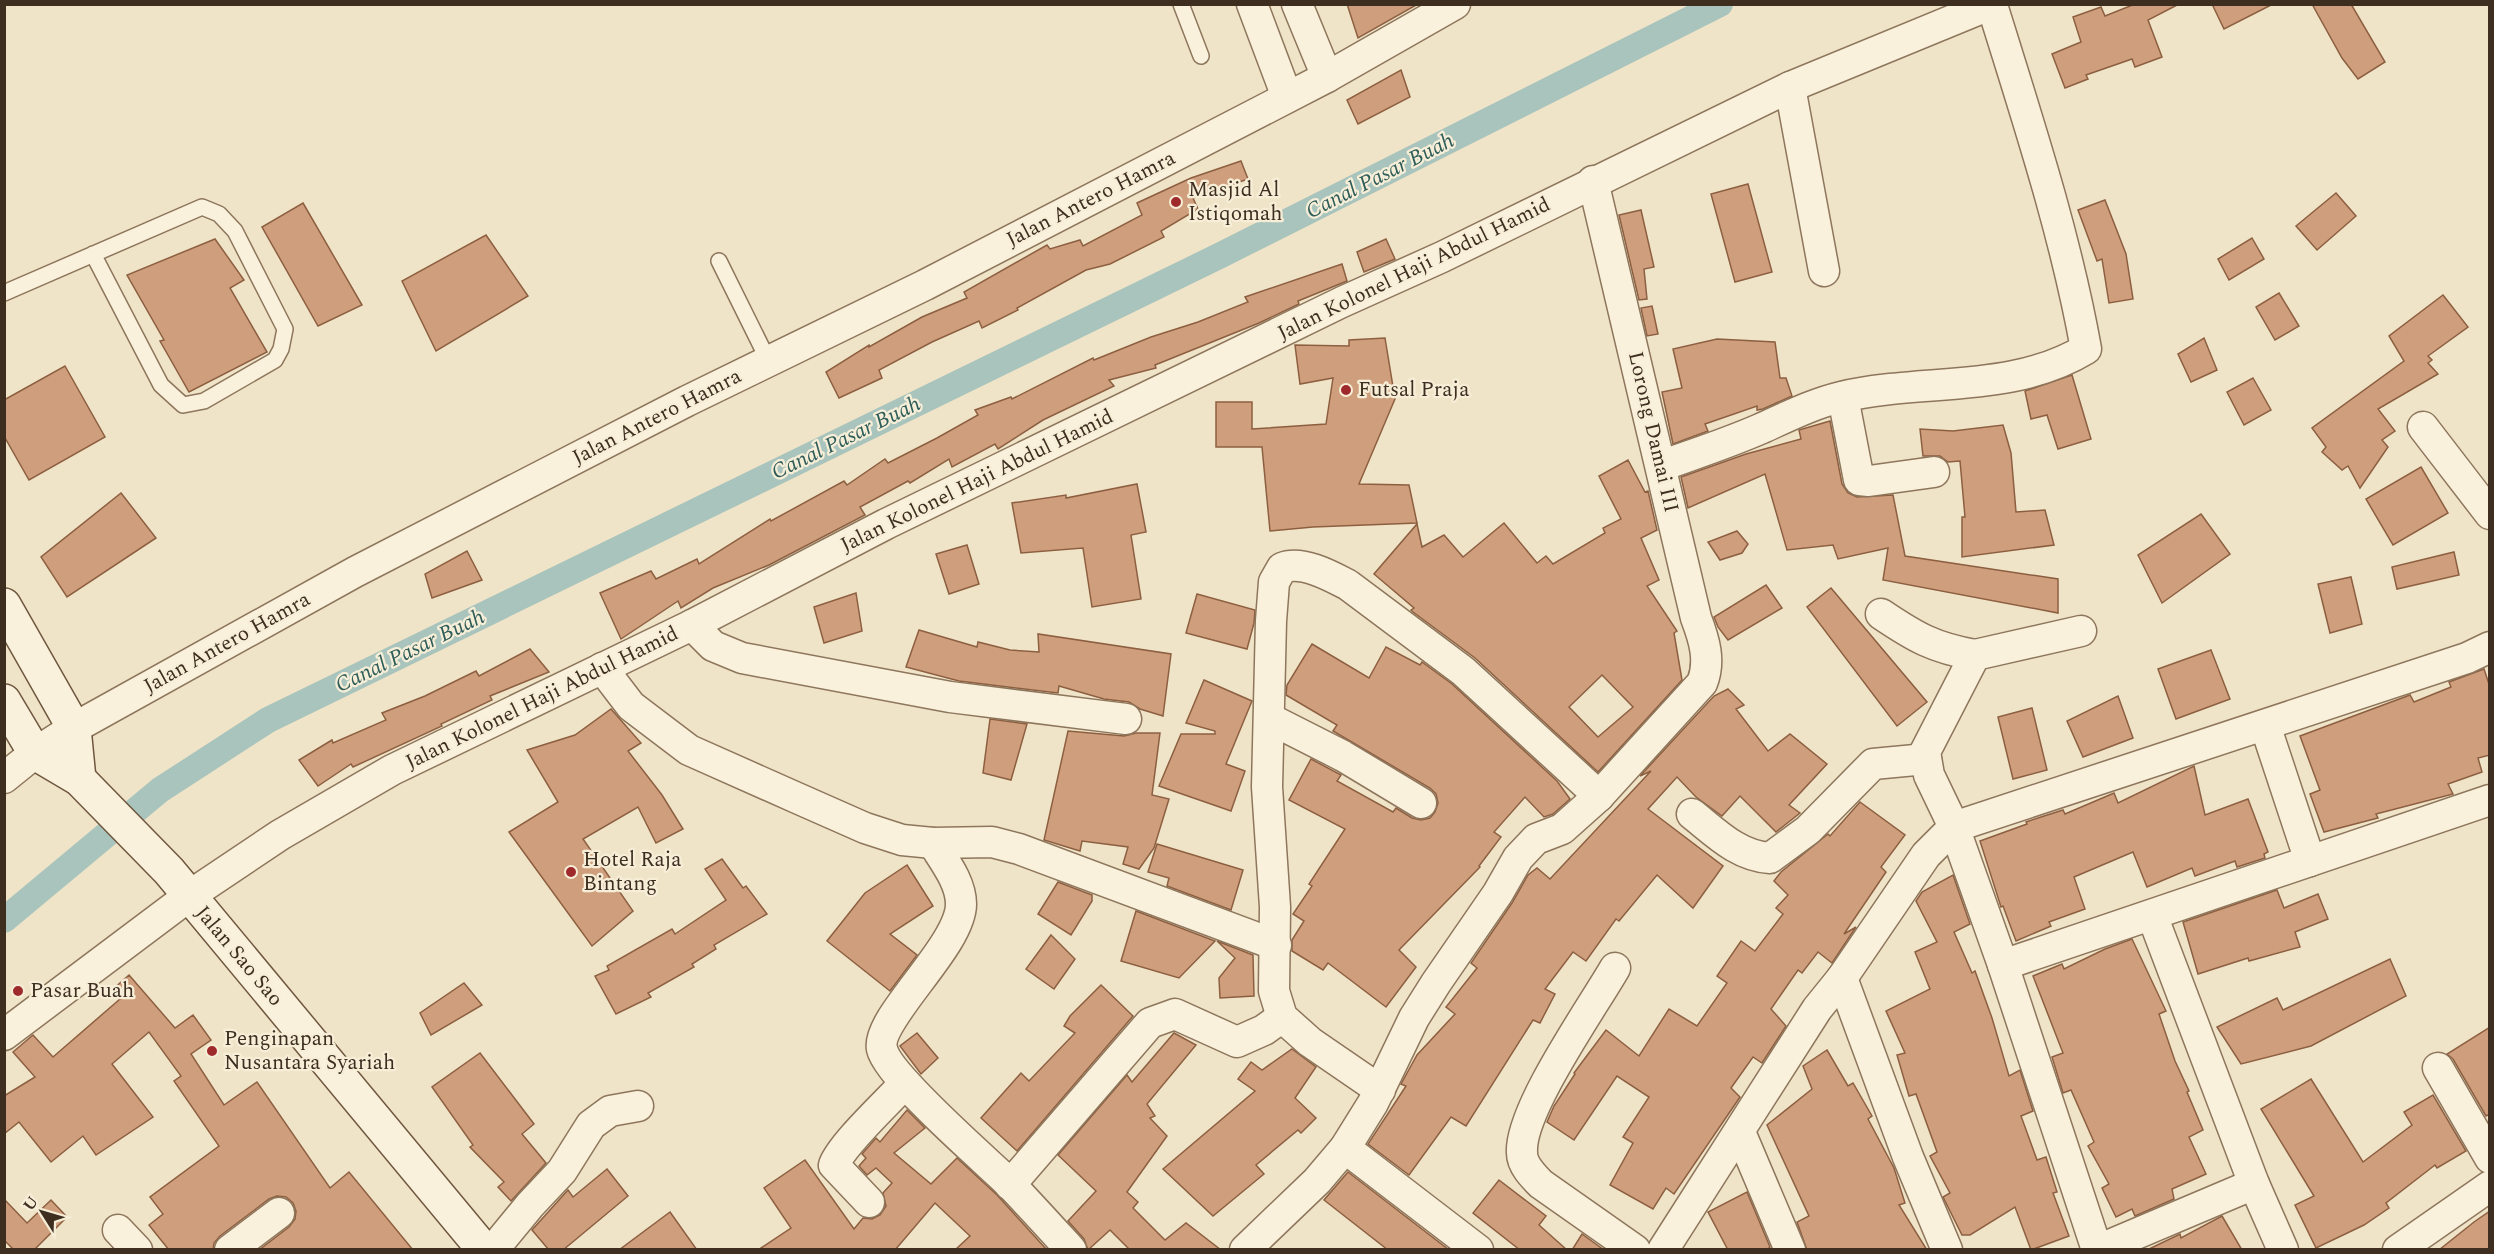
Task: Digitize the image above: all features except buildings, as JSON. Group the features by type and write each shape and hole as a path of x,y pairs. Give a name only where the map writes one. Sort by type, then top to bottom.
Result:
{"street":[{"path":"1252,4 1287,98"},
{"path":"1297,4 1327,77"},
{"name":"Jalan Antero Hamra","path":"4,778 35,753 74,728 355,572 768,360 925,285 1327,77 1455,4"},
{"path":"1661,466 1761,428 1797,411 1843,397 1909,387 1979,383 2032,372 2073,357 2086,349 2057,219 1992,5"},
{"name":"Jalan Kolonel Haji Abdul Hamid","path":"4,1035 189,896 280,835 392,770 692,626 886,524 1790,87 1992,5"},
{"path":"1790,87 1824,271"},
{"name":"Lorong Damai III","path":"1593,182 1696,618 1704,639 1707,671 1702,683 1599,796"},
{"path":"1843,397 1859,480 1869,482 1934,472"},
{"path":"2423,427 2490,514"},
{"path":"1245,1250 1317,1180 1345,1148 1380,1090 1414,1018 1498,893 1518,858 1536,839 1562,829 1599,796 1464,671 1348,585 1333,577 1295,566 1282,568 1274,582 1271,621 1267,787 1276,945 1274,991 1282,1017 1310,1042 1380,1090"},
{"path":"4,605 74,728 79,779"},
{"path":"1881,615 1917,639 1946,650 1975,655 2081,631"},
{"path":"692,626 713,645 742,658 950,697 1126,719"},
{"path":"1664,1250 1817,1009 1842,978 1926,855 1954,826 2467,658 2490,647"},
{"path":"1975,655 1924,752 1929,775 1954,826 2003,965 2098,1250 2254,1184"},
{"path":"602,668 631,706 689,750 865,828 902,840 933,843 992,842 1019,849 1276,945"},
{"name":"Jalan Sao Sao","path":"4,701 35,753 79,779 169,871 484,1250"},
{"path":"1270,719 1343,756 1421,803"},
{"path":"2265,725 2310,861"},
{"path":"1692,814 1732,846 1753,857 1770,858 1808,830 1873,764 1926,759"},
{"path":"2003,965 2490,800"},
{"path":"933,843 956,881 961,903 959,918 949,938 899,1007 881,1038 881,1048 905,1083 1010,1185 1071,1250"},
{"path":"2152,915 2254,1184 2283,1250"},
{"path":"1615,968 1540,1094 1523,1139 1522,1155 1529,1172 1541,1184 1635,1250"},
{"path":"1842,978 1908,1157 1947,1250"},
{"path":"1010,1185 1150,1023 1175,1014 1237,1042 1264,1030 1282,1017"},
{"path":"2438,1068 2490,1158"},
{"path":"869,1202 838,1171 834,1165 835,1161 905,1083"},
{"path":"493,1250 562,1171 591,1125 610,1111 638,1106"},
{"path":"1740,1132 1790,1250"},
{"path":"1345,1148 1478,1250"},
{"path":"2398,1250 2490,1186"},
{"path":"230,1250 279,1213"}],"lane":[{"path":"1181,4 1201,56"},
{"path":"4,293 93,254 202,207 219,214 235,231 285,328 281,349 275,360 204,401 183,405 161,385 93,254"},
{"path":"719,261 768,360"}],"waterway":[{"name":"Canal Pasar Buah","path":"4,920 160,790 268,720 1221,255 1720,4"}],"place":[{"name":"Masjid Al Istiqomah","path":"1176,202"},
{"name":"Futsal Praja","path":"1346,390"},
{"name":"Hotel Raja Bintang","path":"571,872"},
{"name":"Pasar Buah","path":"18,991"},
{"name":"Penginapan Nusantara Syariah","path":"212,1051"}]}
